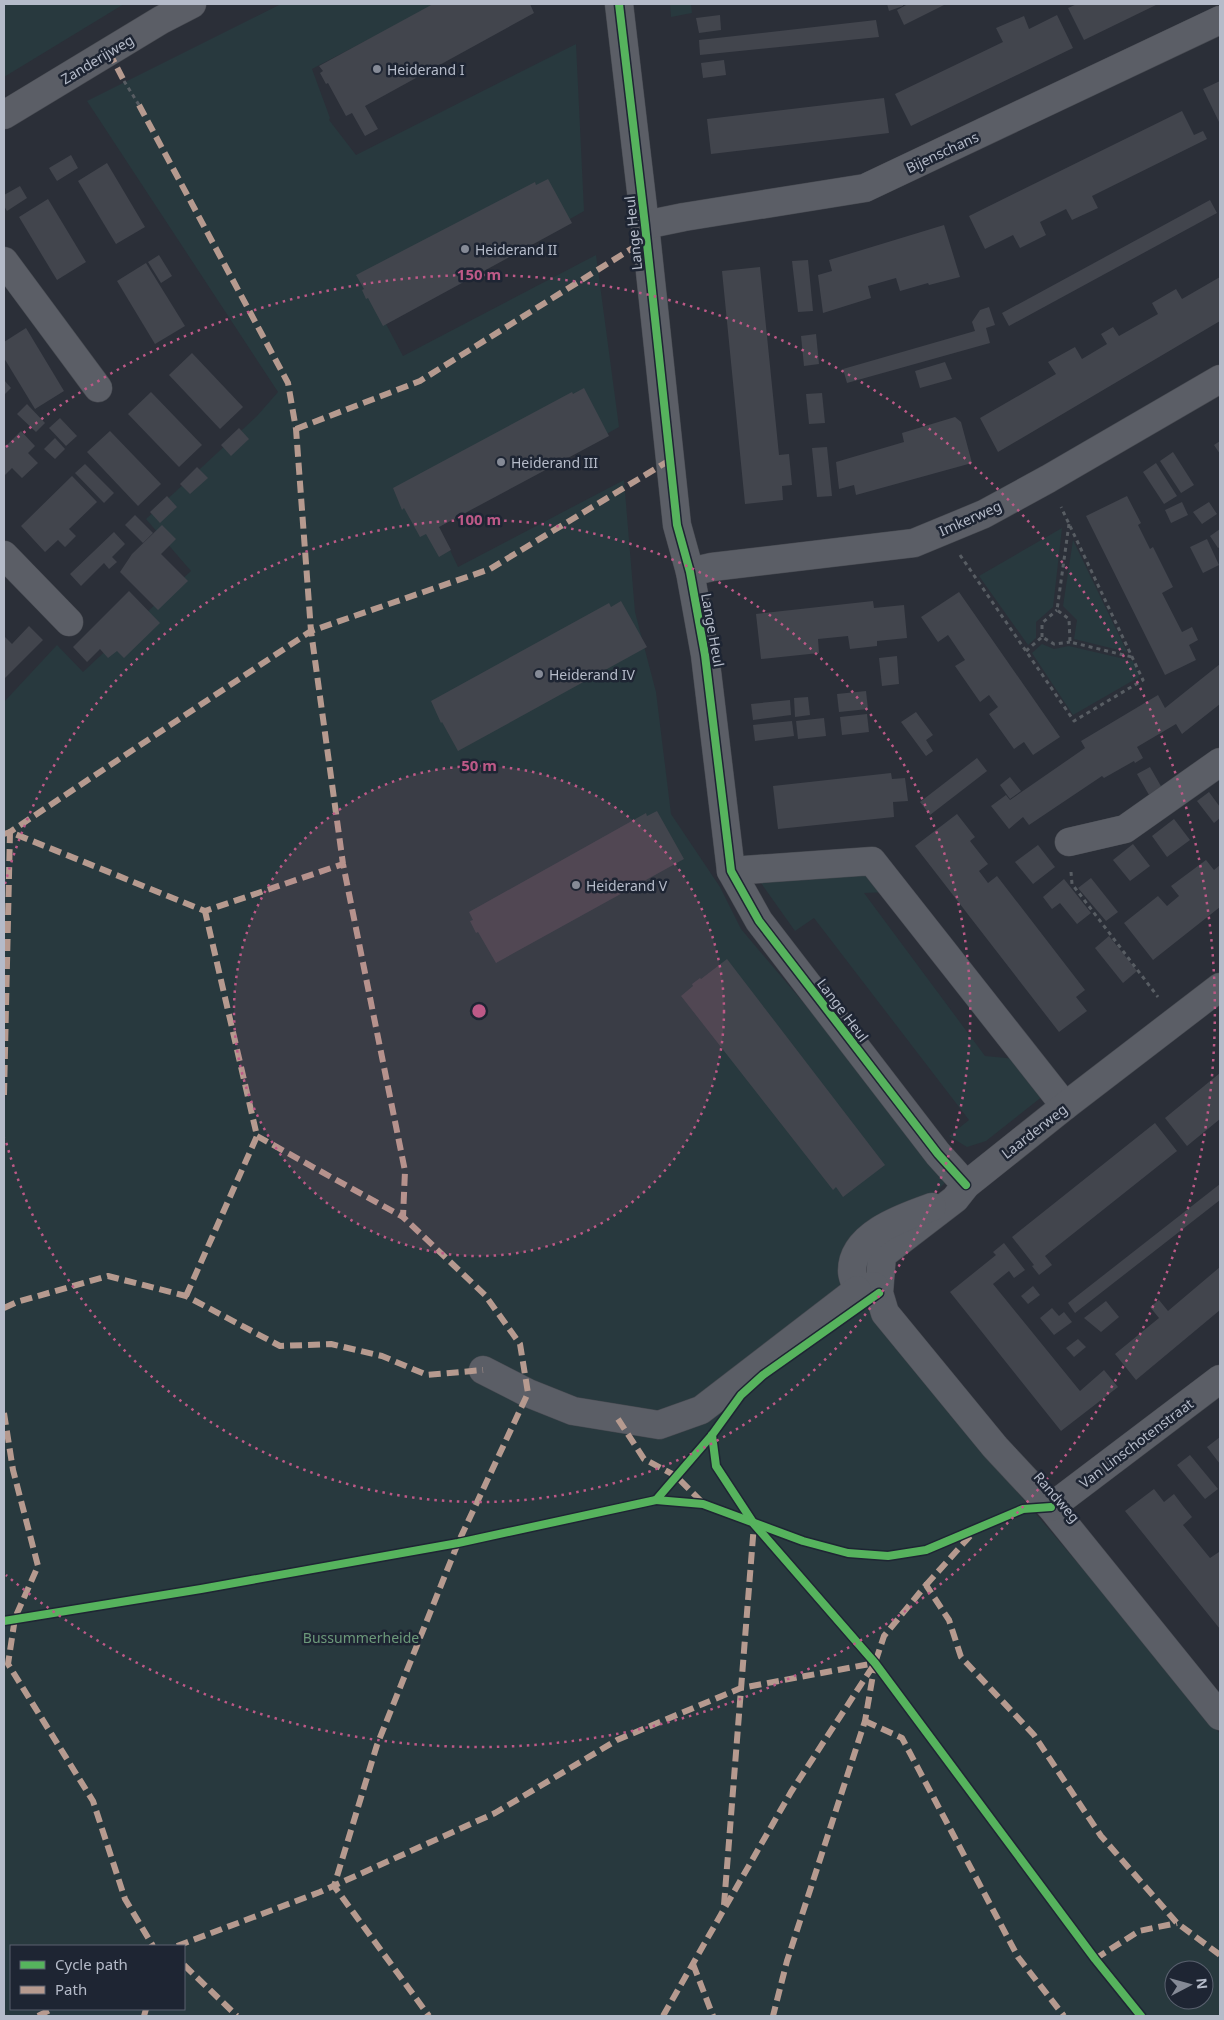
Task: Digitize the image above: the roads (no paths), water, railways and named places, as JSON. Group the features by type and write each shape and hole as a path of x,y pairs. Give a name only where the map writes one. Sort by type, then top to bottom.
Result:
{"street":[{"name":"Zanderijweg","path":"4,115 161,20 192,4"},
{"name":"Lange Heul","path":"619,4 677,525 701,569 705,655 731,871 759,921 938,1154 961,1192"},
{"name":"Bijenschans","path":"645,225 865,188 1220,20"},
{"path":"4,261 98,388"},
{"name":"Imkerweg","path":"701,569 914,543 984,514 1220,379"},
{"path":"4,554 69,622"},
{"path":"1069,842 1125,829 1220,762"},
{"path":"731,871 872,861 1065,1106"},
{"name":"Laarderweg","path":"872,1289 882,1255 1065,1106 1220,987"},
{"path":"483,1370 528,1393 573,1411 659,1425 700,1410 872,1289"},
{"name":"Randweg","path":"872,1289 885,1313 995,1447 1051,1507 1220,1716"},
{"name":"Van Linschotenstraat","path":"1051,1507 1220,1379"}],"place":[{"name":"Heiderand I","path":"377,69"},
{"name":"Heiderand II","path":"465,249"},
{"name":"Heiderand III","path":"501,462"},
{"name":"Heiderand IV","path":"539,674"},
{"name":"Heiderand V","path":"576,885"}],"park label":[{"name":"Bussummerheide","path":"361,1637"}]}
